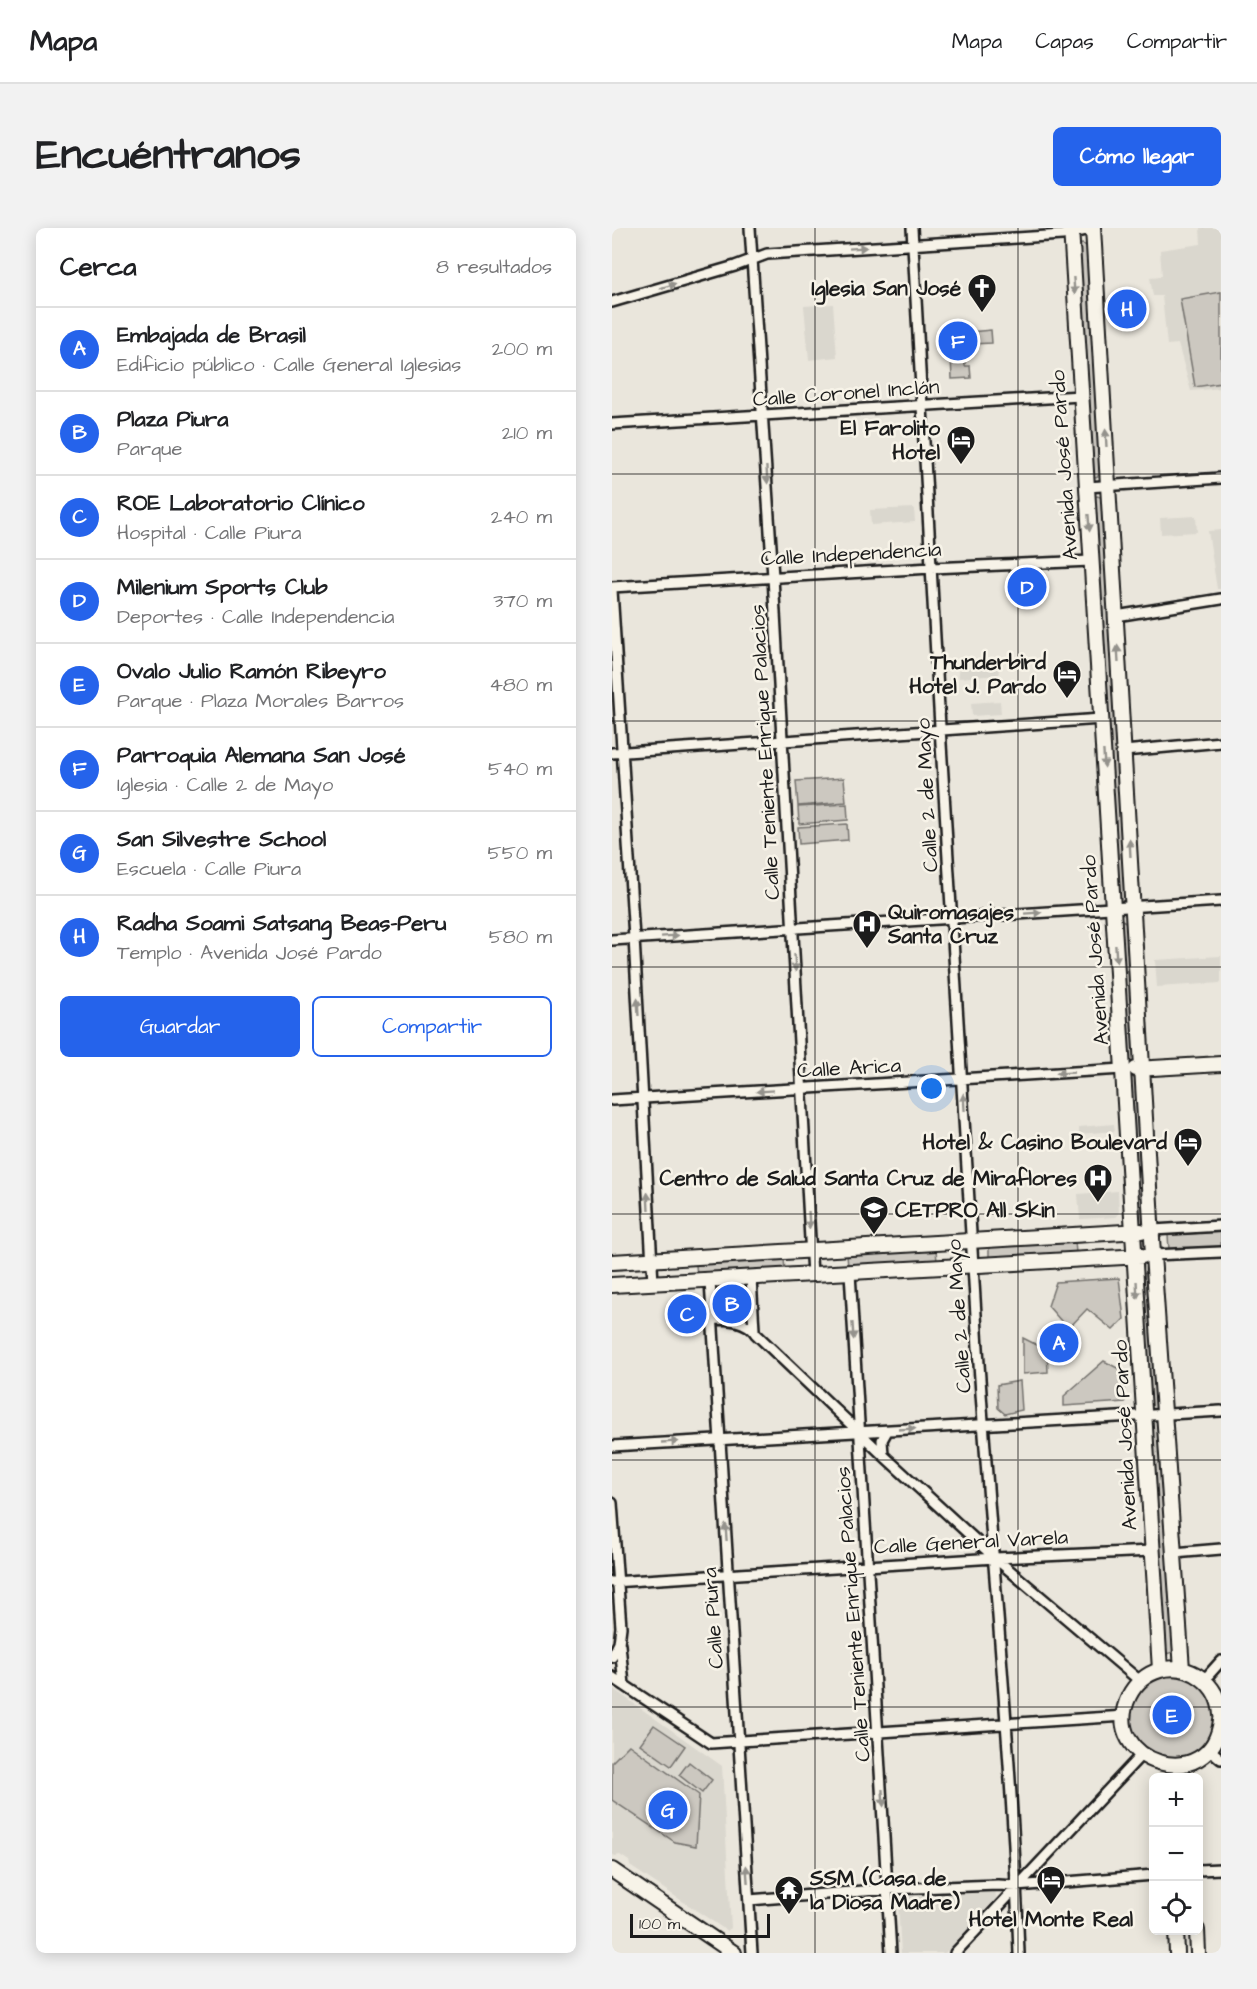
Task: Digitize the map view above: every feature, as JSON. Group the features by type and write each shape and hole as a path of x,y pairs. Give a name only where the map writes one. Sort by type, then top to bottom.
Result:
{"main road":[{"name":"Avenida José Pardo","path":"1094,228 1153,1255 1182,1669"},
{"name":"Avenida José Pardo","path":"1071,231 1160,1670"},
{"path":"1123,1070 1221,1064"},
{"path":"612,1262 1153,1230"},
{"path":"612,1285 1153,1255"},
{"path":"1221,1715 1217,1698 1204,1680 1182,1669 1160,1670 1140,1682 1128,1700 1125,1716 1128,1736 1135,1748 1167,1771 1188,1770 1209,1749 1218,1734 1221,1720"},
{"path":"612,1870 734,1953"},
{"path":"1176,1935 1177,1953"},
{"path":"1197,1935 1198,1953"}],"street":[{"name":"Calle Teniente Enrique Palacios","path":"750,228 794,927 812,1275"},
{"name":"Calle 2 de Mayo","path":"912,228 979,1365 995,1558 1019,1953"},
{"path":"612,302 735,266 767,254 1094,228"},
{"name":"Calle Coronel Inclán","path":"612,424 1081,396"},
{"path":"1087,487 1221,478"},
{"name":"Calle Independencia","path":"612,588 931,568 1091,561"},
{"path":"612,588 653,1283"},
{"path":"1116,616 1221,599"},
{"path":"612,753 1101,719"},
{"path":"1124,751 1221,742"},
{"path":"612,940 1221,901"},
{"name":"Calle Arica","path":"612,1101 1123,1070"},
{"path":"1153,1230 1221,1226"},
{"path":"1153,1255 1221,1252"},
{"name":"Calle Teniente Enrique Palacios","path":"850,1273 889,1889 891,1953"},
{"path":"751,1278 754,1330"},
{"name":"Calle Piura","path":"710,1281 752,1953"},
{"path":"712,1319 732,1318 754,1330 843,1418 995,1558 1140,1682"},
{"path":"612,1446 1221,1411"},
{"path":"843,1418 852,1420 859,1414"},
{"path":"883,1455 882,1440 887,1431"},
{"path":"612,1503 614,1582 621,1627 624,1685"},
{"path":"1174,1552 1221,1549"},
{"name":"Calle General Varela","path":"614,1582 995,1558 1152,1551"},
{"path":"996,1575 1000,1569 1008,1569"},
{"path":"612,1657 620,1642"},
{"path":"1204,1680 1221,1661"},
{"path":"612,1677 708,1742 739,1742 1125,1716"},
{"path":"1209,1749 1221,1760"},
{"path":"955,1953 1142,1754"},
{"path":"1203,1870 1221,1869"},
{"path":"749,1900 889,1889 1016,1886 1149,1875"}],"shaded area":[{"path":"1200,228 1221,228 1221,388 1191,391 1178,344 1167,345 1162,296 1153,296 1150,277 1162,276 1160,250 1201,244"},
{"path":"1078,245 1090,247 1103,473 1096,477 1092,476"},
{"path":"1221,292 1221,383 1195,387 1180,299"},
{"path":"833,304 837,357 809,360 804,306"},
{"path":"991,330 992,343 971,344 970,332"},
{"path":"965,355 965,366 970,366 971,378 952,379 951,356"},
{"path":"1094,497 1104,498 1128,899 1121,903 1117,902"},
{"path":"914,508 915,522 871,525 870,510"},
{"path":"1196,516 1197,532 1161,534 1160,518"},
{"path":"1221,530 1221,589 1217,589 1208,531"},
{"path":"998,664 999,675 959,678 958,666"},
{"path":"1000,701 1001,714 972,716 971,703"},
{"path":"844,778 846,802 798,806 796,781"},
{"path":"847,804 848,820 799,824 798,807"},
{"path":"847,824 848,840 799,844 798,827"},
{"path":"1122,920 1129,924 1137,1060 1131,1064 1127,1063 1119,921"},
{"path":"1221,956 1221,983 1157,987 1155,960"},
{"path":"1129,1078 1138,1080 1145,1224 1137,1225"},
{"path":"1114,1124 1115,1131 1079,1134 1079,1127"},
{"name":"Centro de Salud Santa Cruz de Miraflores","path":"1118,1191 1119,1214 1116,1217 1080,1219 1078,1194"},
{"path":"1221,1232 1221,1248 1169,1250 1168,1235"},
{"path":"1075,1241 1076,1253 989,1259 989,1247"},
{"path":"936,1249 937,1262 848,1267 847,1255"},
{"path":"784,1259 785,1271 697,1277 696,1265"},
{"path":"1149,1273 1173,1652 1163,1655 1138,1274"},
{"path":"1119,1278 1124,1319 1113,1330 1087,1309 1068,1329 1048,1306 1056,1282"},
{"path":"745,1285 749,1288 751,1316 715,1319 714,1292 718,1286"},
{"path":"1023,1338 1047,1350 1048,1372 1023,1374"},
{"path":"1104,1361 1123,1371 1125,1402 1064,1406 1064,1396"},
{"path":"1020,1381 1022,1410 1005,1414 998,1408 997,1385"},
{"path":"1169,1672 1194,1678 1213,1698 1216,1725 1202,1749 1176,1761 1149,1754 1131,1732 1130,1704 1144,1682"},
{"path":"612,1688 722,1766 731,1928 727,1931 630,1866 629,1861 620,1855 612,1854"},
{"path":"654,1725 685,1746 671,1766 640,1744"},
{"path":"629,1745 699,1795 696,1846 675,1842 612,1800 612,1762"},
{"path":"689,1762 712,1780 702,1793 679,1775"},
{"path":"995,1888 996,1898 945,1953 901,1953 898,1903 902,1896"}],"place":[{"name":"Radha Soami Satsang Beas-Peru","path":"1127,309"},
{"name":"Iglesia San José","path":"982,314"},
{"name":"Parroquia Alemana San José","path":"958,341"},
{"name":"El Farolito Hotel","path":"961,466"},
{"name":"Milenium Sports Club","path":"1027,587"},
{"name":"Thunderbird Hotel J. Pardo","path":"1067,700"},
{"name":"Quiromasajes Santa Cruz","path":"867,950"},
{"name":"Hotel & Casino Boulevard","path":"1188,1168"},
{"name":"Centro de Salud Santa Cruz de Miraflores","path":"1098,1204"},
{"name":"CETPRO All Skin","path":"874,1236"},
{"name":"Plaza Piura","path":"732,1304"},
{"name":"ROE Laboratorio Clínico","path":"687,1314"},
{"name":"Embajada de Brasil","path":"1059,1343"},
{"name":"Ovalo Julio Ramón Ribeyro","path":"1172,1715"},
{"name":"San Silvestre School","path":"668,1810"},
{"name":"Hotel Monte Real","path":"1051,1906"},
{"name":"SSM (Casa de la Diosa Madre)","path":"789,1916"}]}
